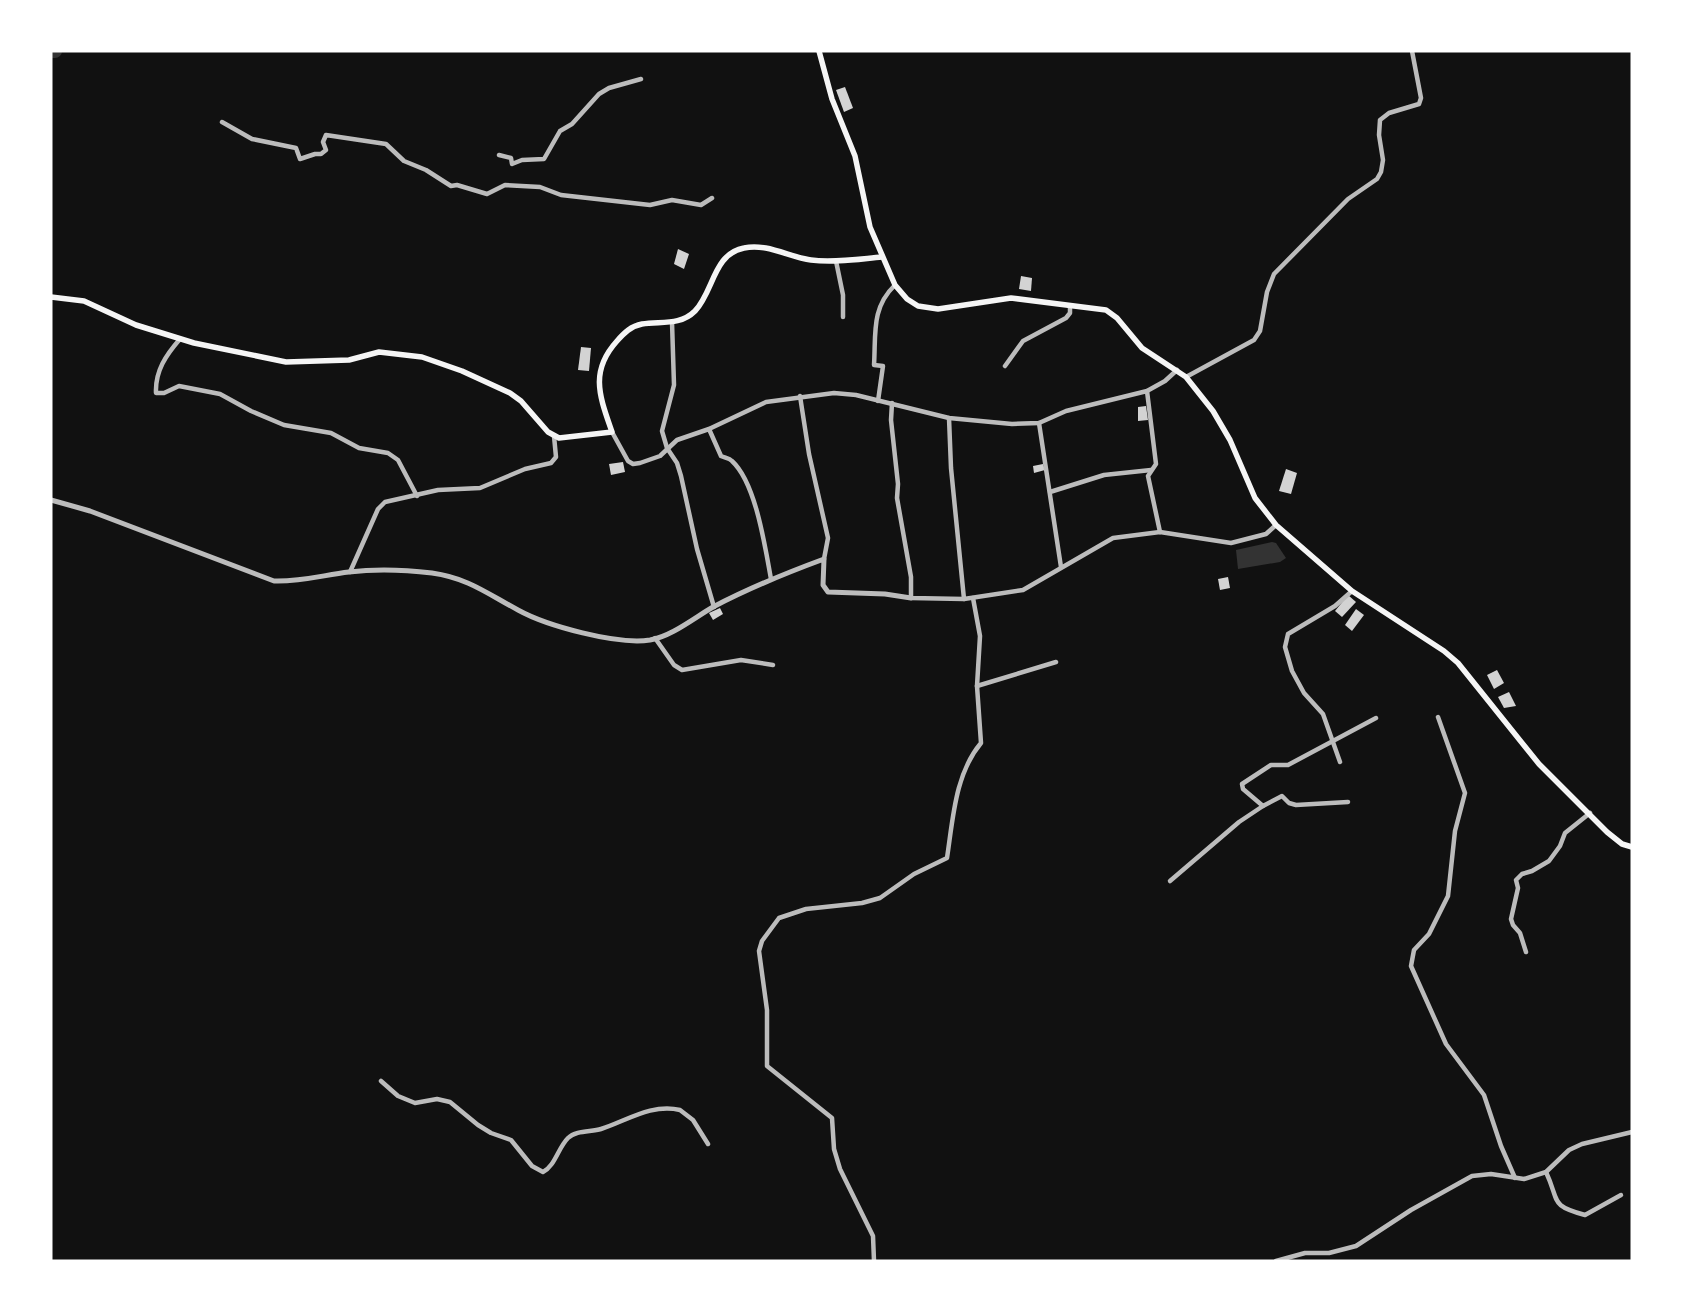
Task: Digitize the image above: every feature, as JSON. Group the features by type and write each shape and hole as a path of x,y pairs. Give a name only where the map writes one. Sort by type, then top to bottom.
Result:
{"main road":[{"path":"819,51 832,99 853,148 870,227 895,285 906,299 929,308 944,309 993,299 1011,298 1106,310 1117,318 1142,348 1186,377 1213,411 1230,440 1255,498 1276,525 1352,591 1444,651 1458,663 1529,752 1616,840 1632,847"},
{"path":"51,297 84,301 136,325 180,339 292,362 349,360 379,352 422,357 462,371 510,393 531,410 554,436 563,439 612,432 599,395 600,375 605,356 632,328 641,324 680,321 696,310 724,259 739,249 754,247 775,250 802,259 836,261 882,257"}],"street":[{"path":"1186,377 1254,340 1260,330 1267,292 1274,274 1344,202 1377,178 1381,172 1383,160 1380,120 1389,113 1419,104 1421,98 1412,51"},
{"path":"499,155 511,158 512,164 522,160 544,160 560,131 572,124 598,94 609,88 641,79"},
{"path":"222,122 252,139 296,148 300,159 321,154 326,150 323,142 326,135 386,144 404,161 426,170 451,186 457,185 487,194 509,185 540,187 561,195 650,205 672,200 701,204 712,198"},
{"path":"836,261 843,295 843,317"},
{"path":"878,401 883,366 874,365 877,316 882,297 895,285"},
{"path":"1005,366 1023,341 1066,318 1070,313 1070,306"},
{"path":"672,322 674,385 662,431 667,448 679,469 697,549 714,607"},
{"path":"180,339 162,363 157,378 156,393 164,393 179,386 220,394 251,411 284,425 330,433 359,448 392,454 398,460 417,496"},
{"path":"612,432 623,453 633,464 657,459 677,440 709,429 757,405 800,396 834,393 856,395 949,418 1012,424 1039,423 1066,411 1148,391 1165,381 1177,370"},
{"path":"1148,391 1156,464 1148,476 1160,532"},
{"path":"800,396 809,454 828,538 824,559 823,585 828,592 885,594 911,598 973,598 1023,590 1113,538 1160,532 1231,543 1266,534 1276,525"},
{"path":"892,403 891,420 898,484 897,498 911,577 911,598"},
{"path":"949,418 951,468 964,599"},
{"path":"1039,423 1061,567"},
{"path":"709,429 722,456 735,464 747,487 761,524 771,578"},
{"path":"350,572 381,505 389,500 417,496 438,490 480,488 525,469 551,463 556,457 554,436"},
{"path":"1050,492 1104,475 1152,470"},
{"path":"51,500 90,511 274,581 302,580 350,572 433,574 483,588 519,611 558,627 631,641 655,638 771,578 824,559"},
{"path":"1340,762 1323,714 1304,693 1292,671 1285,647 1285,640 1294,630 1314,617 1324,614 1352,591"},
{"path":"874,1261 874,1236 840,1169 834,1149 832,1118 767,1066 767,1010 759,951 765,937 780,918 806,909 862,903 880,898 914,874 947,858 961,777 969,757 980,743 977,686 980,636 973,598"},
{"path":"655,638 674,665 682,670 692,670 741,660 772,665"},
{"path":"977,686 1056,662"},
{"path":"1438,717 1465,793 1455,831 1448,896 1429,934 1414,950 1411,966 1446,1044 1484,1095 1501,1146 1515,1178"},
{"path":"1263,806 1243,789 1242,784 1271,765 1288,765 1376,718"},
{"path":"1170,881 1239,822 1282,796 1289,803 1296,805 1348,802"},
{"path":"1526,952 1520,933 1513,925 1511,919 1518,888 1516,880 1522,874 1532,872 1549,862 1560,846 1565,833 1590,813"},
{"path":"381,1081 398,1096 415,1103 437,1099 450,1102 484,1129 511,1140 532,1166 542,1172 550,1166 568,1138 573,1134 600,1129 642,1113 680,1110 692,1120 708,1144"},
{"path":"1276,1261 1305,1252 1329,1253 1356,1246 1418,1206 1472,1176 1491,1174 1524,1179 1546,1172 1569,1150 1582,1144 1632,1132"},
{"path":"1546,1172 1556,1202 1563,1209 1585,1215 1621,1196"}],"shaded area":[{"path":"1272,542 1276,543 1286,558 1280,562 1238,569 1236,550"}],"building":[{"path":"845,87 853,108 844,112 836,90"},
{"path":"678,249 689,254 684,269 674,264"},
{"path":"1021,276 1032,278 1031,291 1019,289"},
{"path":"581,347 591,348 589,371 578,370"},
{"path":"1146,406 1148,420 1138,421 1138,407"},
{"path":"623,462 625,472 611,475 609,464"},
{"path":"1043,464 1045,470 1034,473 1033,466"},
{"path":"1286,469 1297,473 1291,494 1279,491"},
{"path":"1228,577 1230,588 1220,590 1218,579"},
{"path":"1348,595 1356,602 1342,617 1335,611"},
{"path":"720,608 723,614 713,620 709,613"},
{"path":"1356,609 1364,615 1352,631 1345,625"},
{"path":"1497,670 1504,683 1494,689 1487,675"},
{"path":"1509,692 1516,706 1504,708 1498,697"}]}
